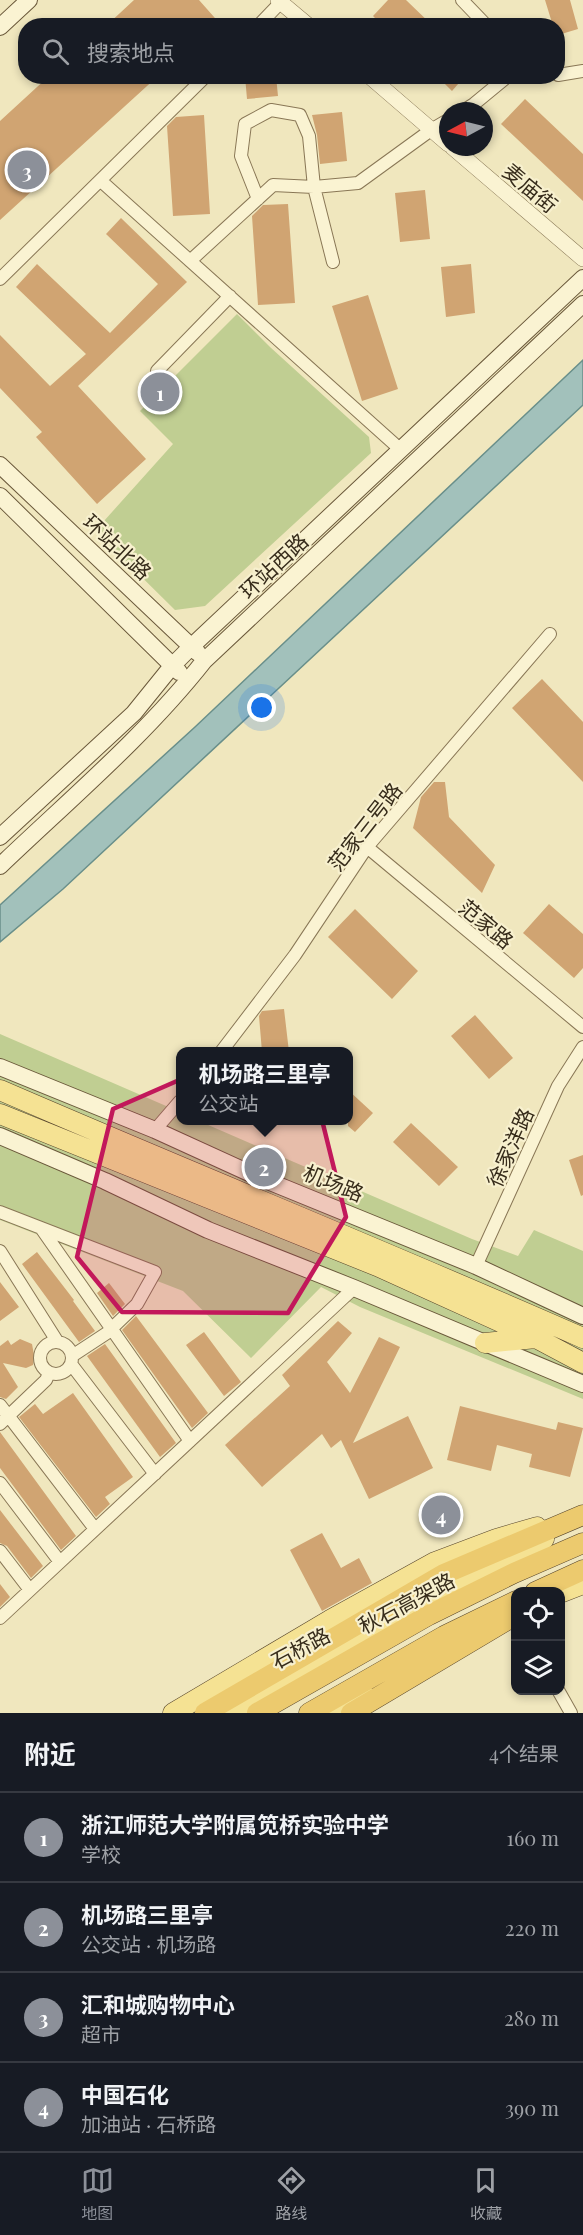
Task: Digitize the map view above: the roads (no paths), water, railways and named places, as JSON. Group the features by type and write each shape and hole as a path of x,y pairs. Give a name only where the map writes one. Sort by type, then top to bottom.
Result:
{"highway":[{"path":"205,1713 444,1574 583,1515"},
{"name":"秋石高架路","path":"257,1713 429,1615 514,1573 583,1544"},
{"path":"546,1587 583,1570"},
{"path":"309,1713 444,1636 511,1614"},
{"path":"351,1713 511,1615"}],"main road":[{"path":"0,27 29,0"},
{"name":"环站西路","path":"0,837 134,713 172,666 192,646 583,278"},
{"name":"环站西路","path":"0,866 128,744 204,661 583,304"},
{"name":"环站北路","path":"0,465 192,646 204,661"},
{"path":"1,498 188,681"},
{"name":"机场路","path":"0,1067 155,1130 258,1177 476,1266 583,1316"},
{"name":"机场路","path":"0,1090 134,1148 316,1222 583,1338"},
{"path":"0,1114 377,1266 536,1338 583,1363"},
{"path":"0,1136 105,1181 208,1230 354,1288 583,1384"},
{"path":"485,1343 536,1338"},
{"path":"173,1713 320,1626 435,1562 496,1539 583,1515"},
{"name":"石桥路","path":"229,1713 447,1595 583,1515"},
{"path":"565,1591 583,1584"},
{"path":"335,1713 511,1615"}],"street":[{"path":"462,0 480,18"},
{"path":"265,18 279,1 299,18"},
{"path":"565,74 583,71"},
{"path":"0,279 198,84"},
{"path":"378,84 439,137"},
{"path":"476,102 498,84"},
{"path":"258,199 241,156 245,124 271,110 300,115 309,136 314,187 333,262"},
{"path":"190,261 273,185 314,187 358,183 439,125"},
{"name":"麦庙街","path":"463,156 583,259"},
{"path":"101,181 401,450"},
{"path":"157,371 230,296"},
{"name":"范家三号路","path":"225,1047 295,955 367,847 550,634"},
{"name":"范家路","path":"367,847 583,1026"},
{"name":"徐家洋路","path":"476,1266 558,1086 583,1047"},
{"path":"155,1130 176,1106"},
{"path":"0,1212 154,1272 137,1304 112,1329 72,1360 60,1374 50,1373 41,1365 40,1354 46,1345 57,1341"},
{"path":"41,1228 190,1441"},
{"path":"0,1251 57,1341 67,1345 72,1360 155,1474"},
{"path":"0,1618 354,1288"},
{"path":"4,1420 46,1380 50,1373"},
{"path":"0,1405 4,1420 95,1530"},
{"path":"0,1483 60,1562"},
{"path":"0,1551 30,1590"},
{"path":"561,1695 571,1713"}],"water":[{"path":"583,360 583,405 63,889 0,942 0,905 195,727"}],"place":[{"name":"汇和城购物中心","path":"27,170"},
{"name":"浙江师范大学附属笕桥实验中学","path":"160,392"},
{"name":"机场路三里亭","path":"264,1167"},
{"name":"中国石化","path":"441,1515"}]}
